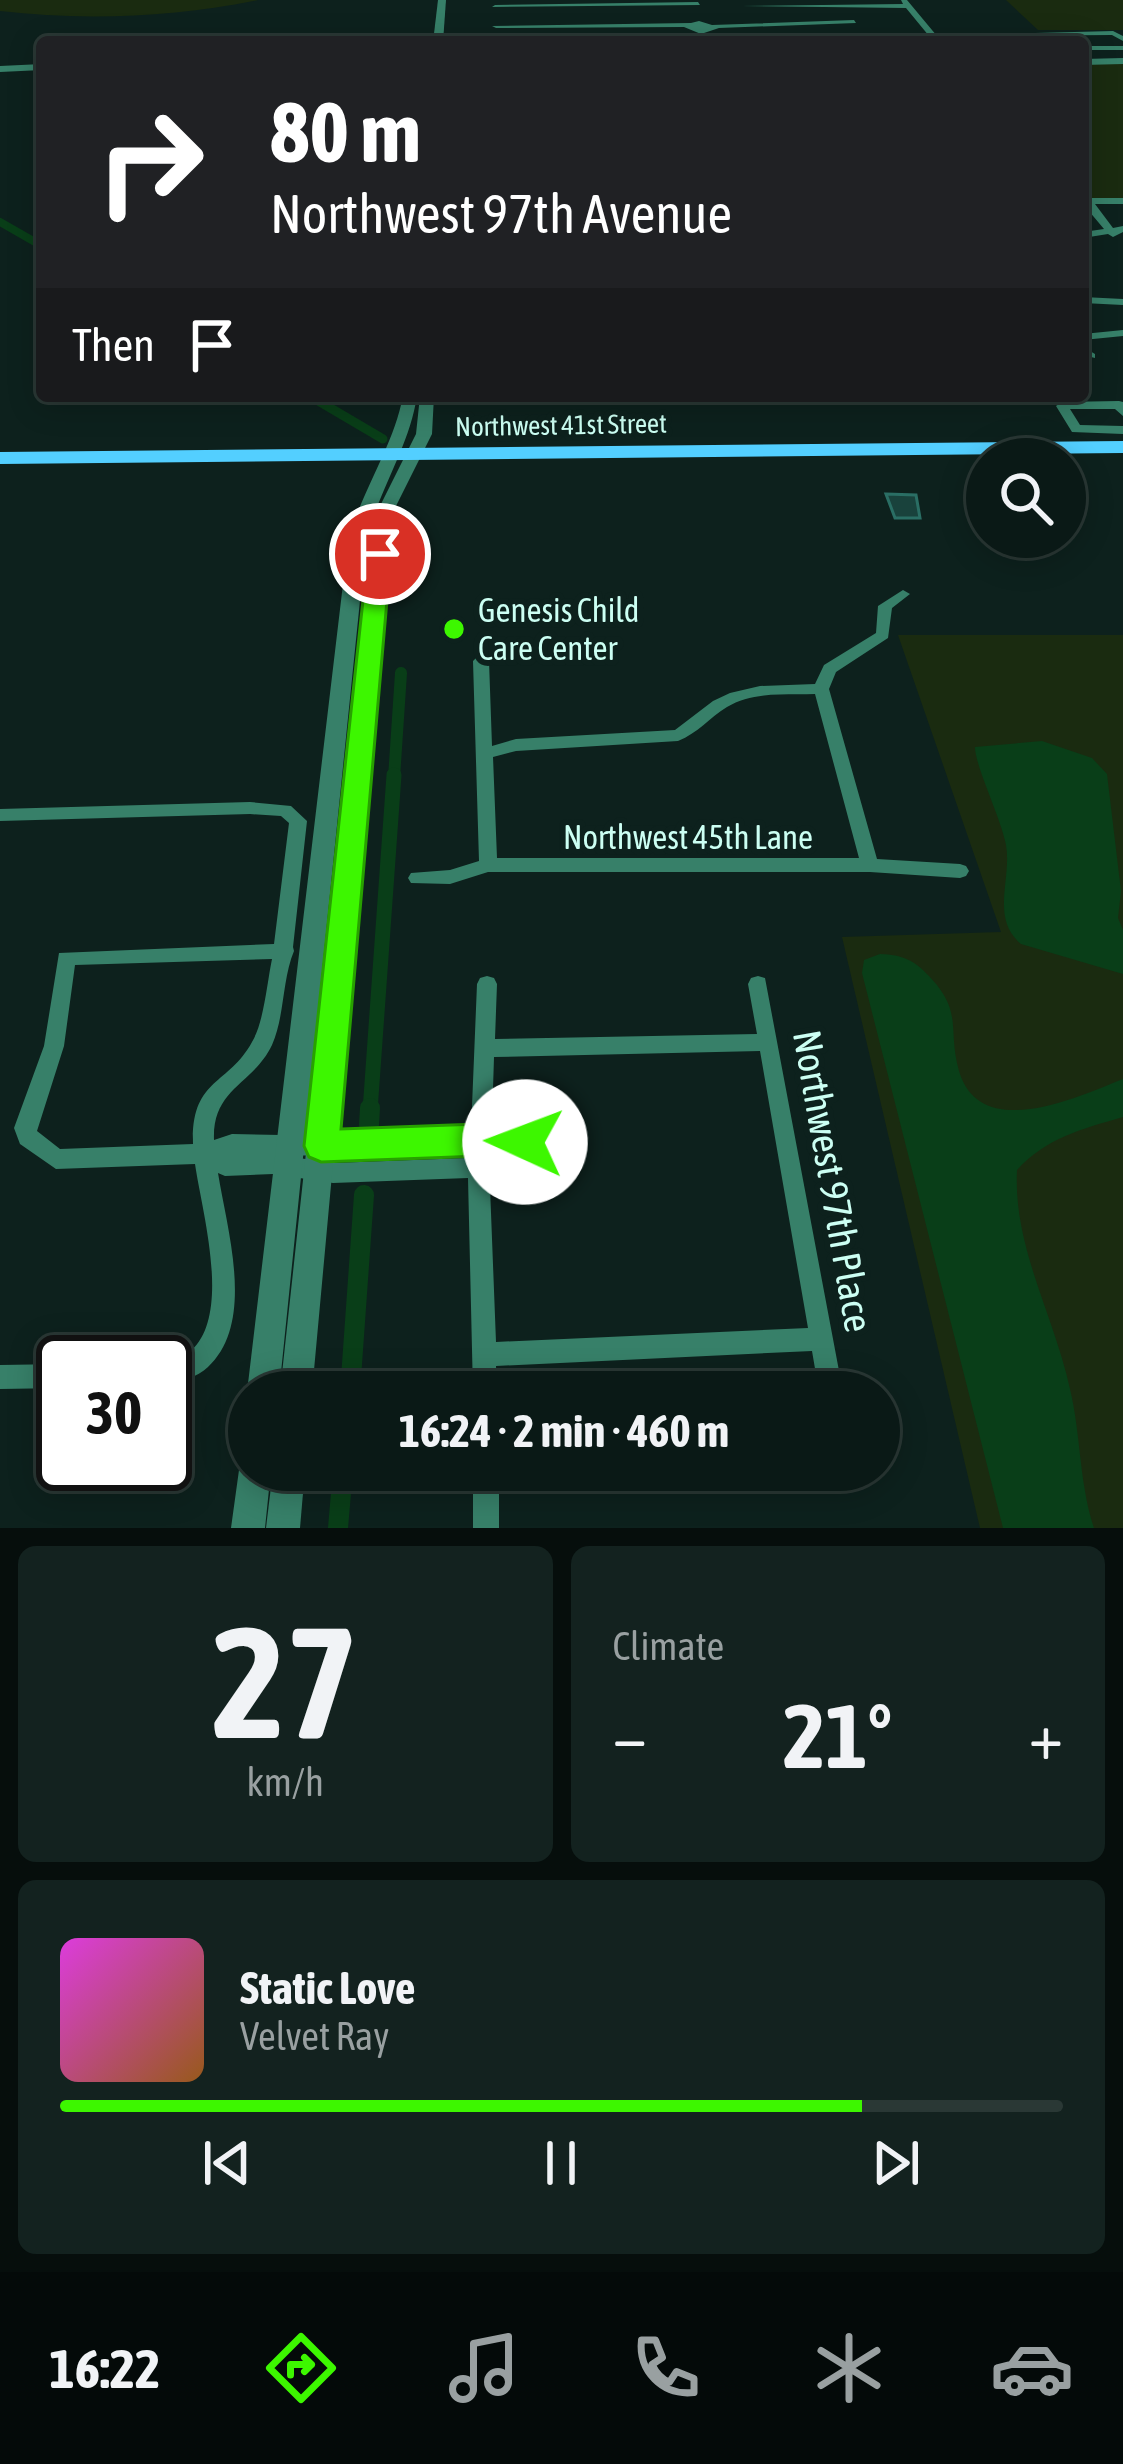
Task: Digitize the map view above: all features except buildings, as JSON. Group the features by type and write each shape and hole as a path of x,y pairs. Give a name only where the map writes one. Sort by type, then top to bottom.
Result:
{"main road":[{"name":"Northwest 41st Street","path":"399,461 1113,440"},
{"name":"Northwest 41st Street","path":"8,465 68,457 100,464"},
{"name":"Northwest 41st Street","path":"8,465 966,464"}],"street":[{"path":"439,36 442,0"},
{"path":"449,36 452,0"},
{"path":"496,36 495,3 698,4"},
{"path":"758,36 743,3 906,3 933,36"},
{"path":"496,26 646,25 693,31 754,24 859,24 844,3"},
{"path":"640,5 649,36"},
{"path":"712,28 712,36"},
{"path":"1020,36 1070,33 1121,40"},
{"path":"1089,51 1121,40"},
{"path":"1089,54 1123,60"},
{"path":"0,68 36,67"},
{"path":"1089,201 1123,201"},
{"path":"1089,204 1118,231"},
{"path":"1097,211 1123,214"},
{"path":"1089,300 1123,302"},
{"path":"1089,336 1123,331 1103,301"},
{"path":"267,1371 304,1157 383,529 409,402"},
{"path":"297,1371 304,1157 357,542 366,508 425,429 427,402"},
{"path":"1113,440 1076,429 1062,406 1118,405 1123,412"},
{"path":"870,865 821,689 829,669 883,635 885,606 903,594"},
{"path":"481,661 481,737 488,753 488,865"},
{"path":"488,753 516,745 678,735 699,726 720,703 749,692 821,689"},
{"path":"0,815 250,808 285,810 298,821 286,951 262,1045 212,1099 203,1119 203,1154 224,1296 221,1322 207,1356 192,1366"},
{"name":"Northwest 45th Lane","path":"417,878 450,877 488,865 870,865 959,871"},
{"path":"286,951 66,958 55,1046 25,1128 28,1137 56,1159 203,1154 232,1144 304,1157 479,1168 502,1179 519,1173 528,1158 525,1142 513,1132 495,1131 481,1140 304,1157"},
{"path":"484,1371 476,1154 481,1140 487,984"},
{"name":"Northwest 97th Place","path":"758,984 827,1371"},
{"path":"486,1048 768,1042"},
{"path":"484,1355 821,1339"},
{"path":"0,1377 36,1376"},
{"path":"248,1528 252,1491"},
{"path":"283,1528 287,1491"},
{"path":"485,1491 486,1528"}],"shaded area":[{"path":"0,0 258,0 162,14 97,16 0,11"},
{"path":"1006,0 1123,0 1123,30 1038,30"},
{"path":"1123,63 1123,204 1089,203 1089,64"},
{"path":"898,635 1123,635 1123,1528 980,1528 842,937 1001,932"},
{"path":"1042,741 1092,758 1107,774 1121,891 1118,918 1123,930 1123,974 1021,944 1006,922 1006,845 975,747"},
{"path":"880,954 913,962 940,989 951,1011 959,1071 970,1093 987,1105 1032,1109 1123,1079 1123,1117 1052,1142 1017,1170 1021,1226 1070,1389 1094,1528 1003,1528 862,973 864,960"}],"waterway":[{"path":"0,222 36,243"},
{"path":"320,402 383,439"},
{"path":"394,778 401,673"},
{"path":"370,1111 394,775"},
{"path":"369,1125 370,1108"},
{"path":"351,1371 364,1195"},
{"path":"338,1528 341,1491"}],"place":[{"name":"Genesis Child Care Center","path":"454,629"}],"route":[{"path":"380,554 321,1146 481,1140 504,1130 525,1142"}]}
